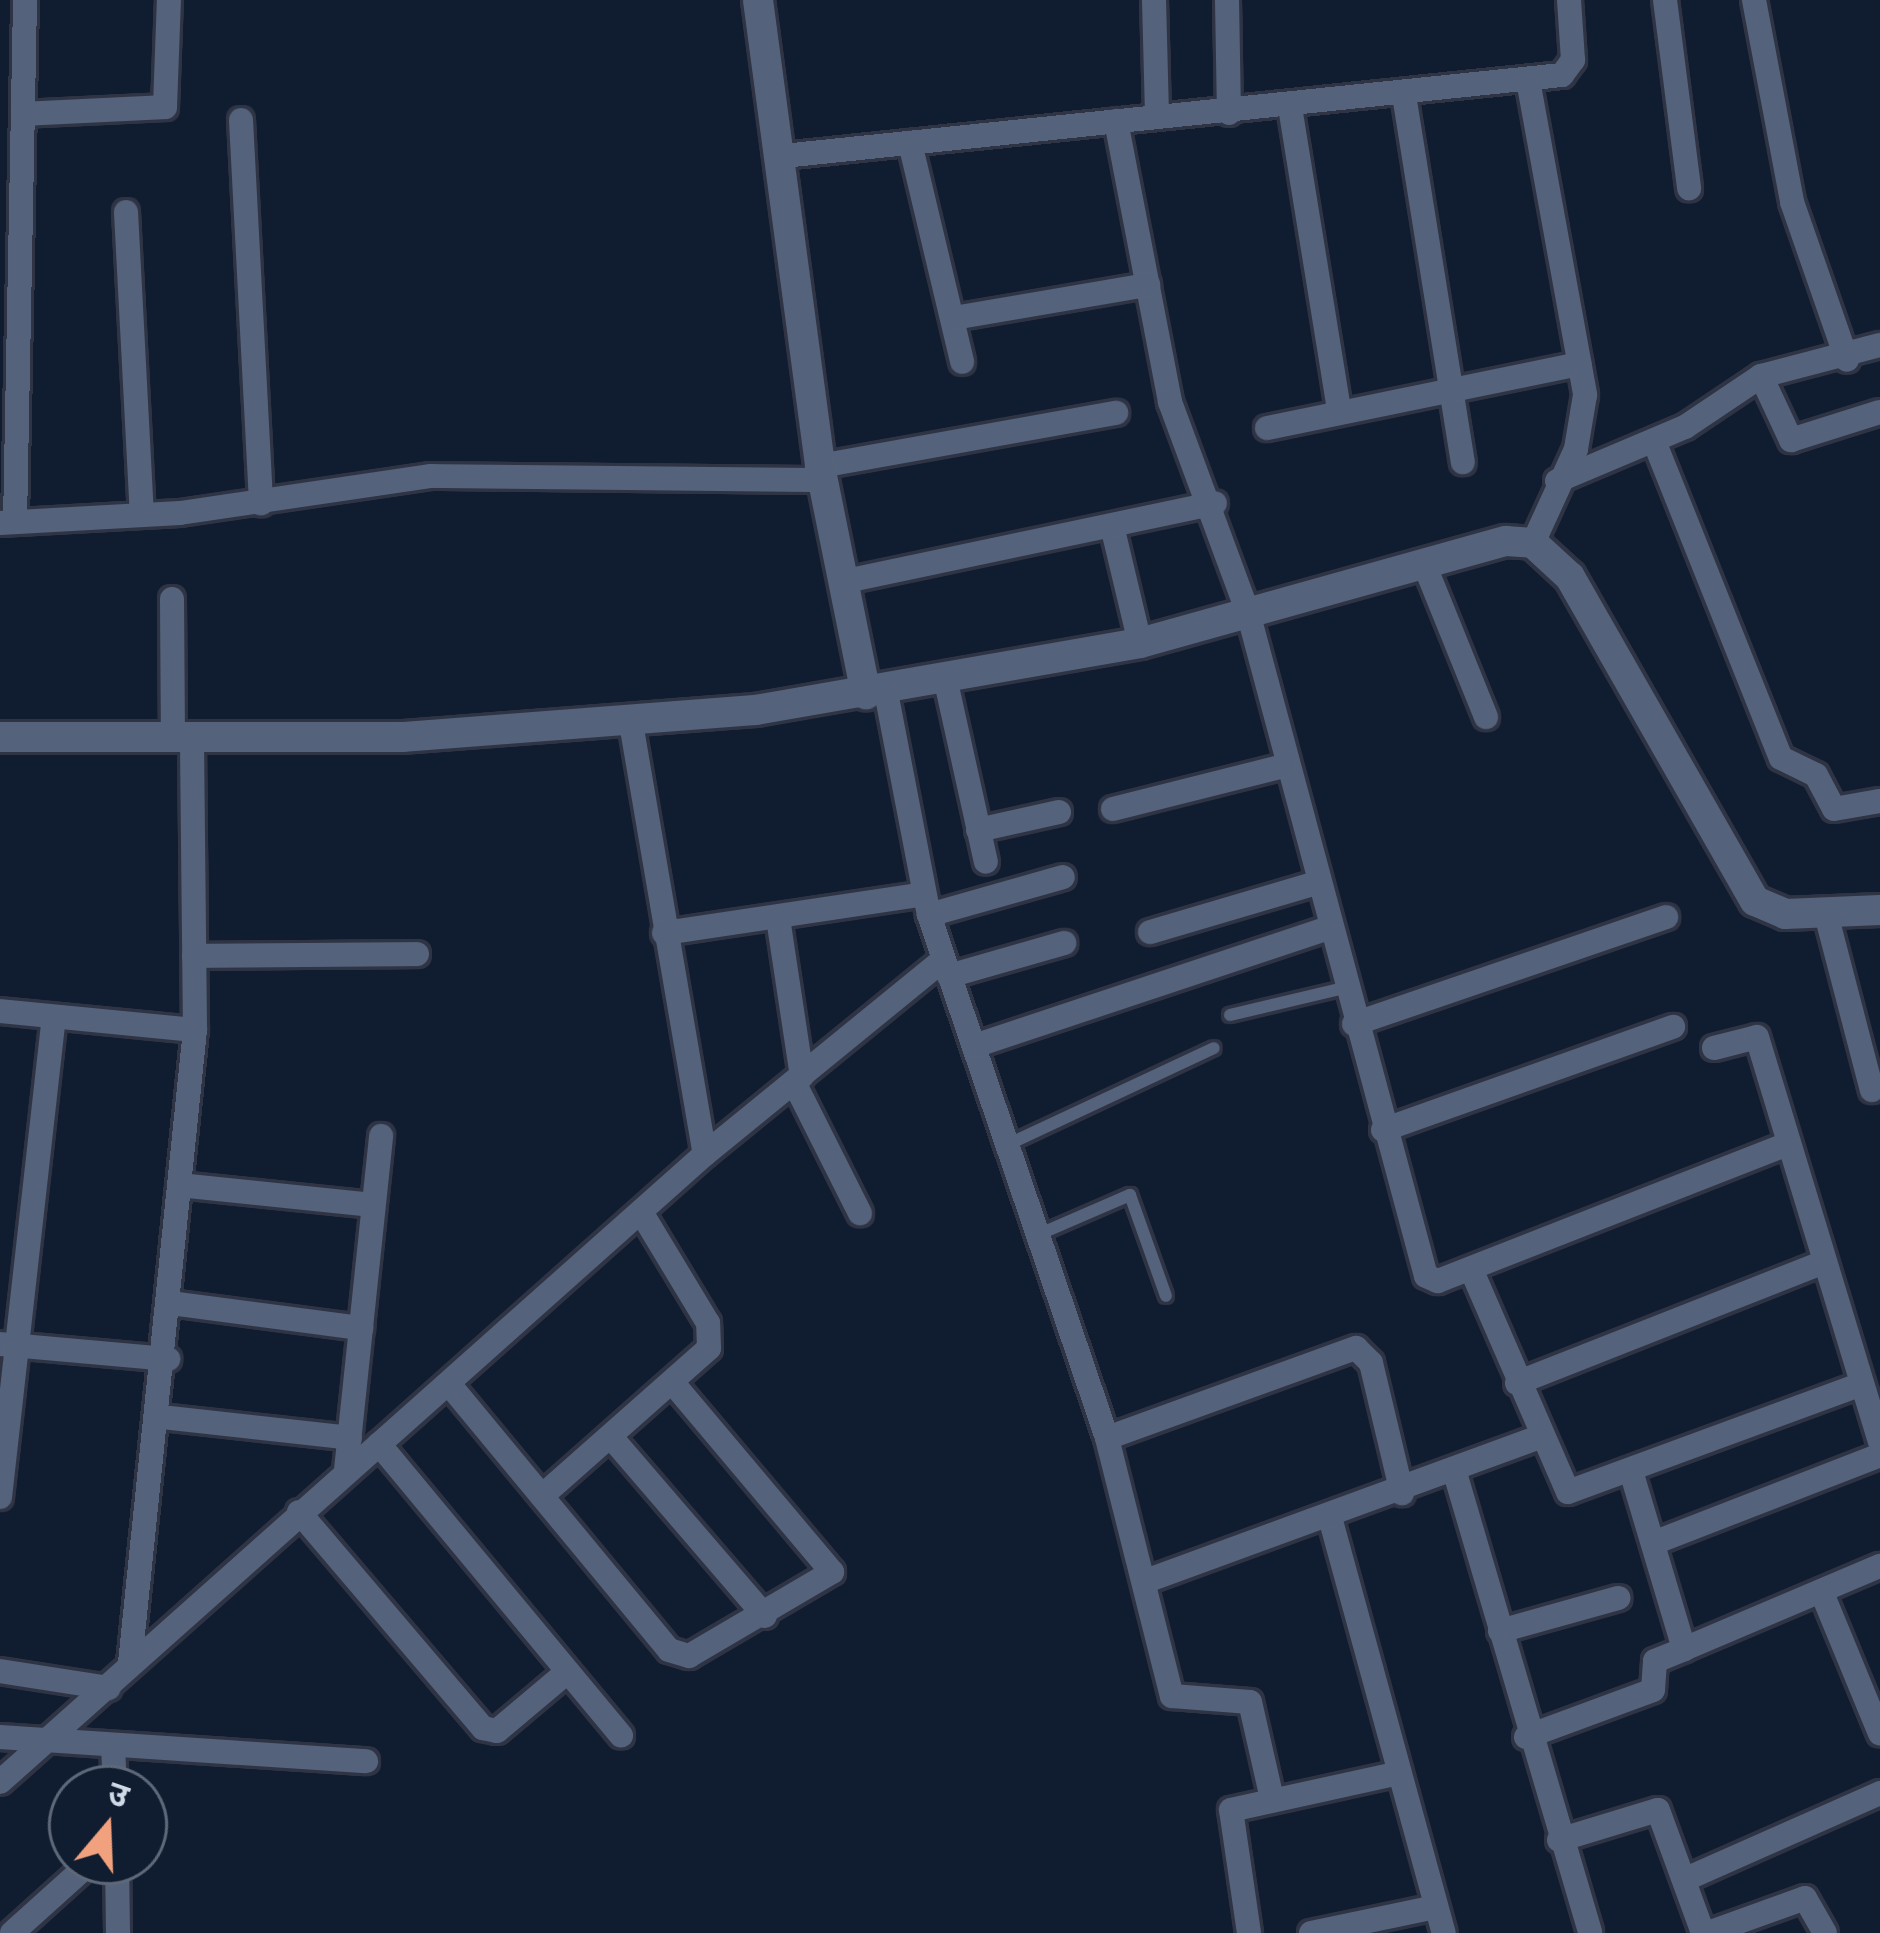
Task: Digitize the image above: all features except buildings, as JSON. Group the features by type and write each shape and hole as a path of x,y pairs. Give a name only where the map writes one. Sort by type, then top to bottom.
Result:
{"street":[{"path":"25,0 22,114 9,259 8,523 261,503 431,476 822,473 1117,413"},
{"path":"22,114 165,107 169,0"},
{"path":"759,0 822,473 927,904 1108,1438 1176,1702 1250,1702 1272,1799"},
{"path":"1154,0 1157,117"},
{"path":"1227,0 1229,112"},
{"path":"783,157 1528,80 1570,68 1569,0"},
{"path":"1665,0 1689,188"},
{"path":"1783,0 1755,6 1792,202 1847,360"},
{"path":"1528,80 1580,364 1584,423 1533,543"},
{"path":"1404,95 1447,388 1463,462"},
{"path":"1290,107 1339,410"},
{"path":"241,120 261,503"},
{"path":"1116,122 1170,403 1215,503 1249,616 1283,766 1426,1276 1471,1269 1781,1146"},
{"path":"910,143 962,362"},
{"path":"126,212 142,515"},
{"path":"953,318 1148,285"},
{"path":"1557,482 1654,441 1762,376 1847,360 1880,345"},
{"path":"1267,428 1580,364"},
{"path":"1762,376 1791,440 1880,412"},
{"path":"1654,441 1781,758 1816,775 1834,809 1880,800"},
{"path":"846,581 1113,530 1215,503"},
{"path":"1113,530 1140,643"},
{"path":"0,737 183,738 631,723 876,693 1140,643 1425,566 1533,543"},
{"path":"1533,543 1570,577 1755,901 1826,914 1880,910"},
{"path":"1425,566 1486,717"},
{"path":"130,1663 169,1359 179,1185 195,1030 172,599"},
{"path":"946,682 986,862"},
{"path":"631,723 705,1154"},
{"path":"1114,809 1283,766"},
{"path":"978,830 1059,812"},
{"path":"664,933 927,904 1063,877"},
{"path":"1150,932 1316,883"},
{"path":"1826,914 1871,1090"},
{"path":"1354,1024 1666,917"},
{"path":"778,918 798,1079 860,1214"},
{"path":"974,1046 1329,928"},
{"path":"0,1782 346,1470 705,1154 798,1079 946,968 1064,943"},
{"path":"194,956 417,954"},
{"path":"0,1011 195,1030"},
{"path":"0,1497 9,1345 54,1018"},
{"path":"1383,1130 1673,1027"},
{"path":"1714,1048 1756,1037 1781,1146 1880,1442"},
{"path":"346,1470 381,1136"},
{"path":"179,1185 373,1205"},
{"path":"542,1496 673,1383 711,1337 641,1212"},
{"path":"1517,1383 1821,1263"},
{"path":"1471,1269 1540,1437 1568,1492 1862,1384"},
{"path":"170,1303 361,1328"},
{"path":"9,1345 169,1359"},
{"path":"1108,1438 1356,1348 1371,1363 1402,1493"},
{"path":"449,1384 678,1656 765,1616 829,1579 831,1567 673,1383"},
{"path":"161,1417 350,1438"},
{"path":"611,1436 765,1616"},
{"path":"1146,1581 1330,1521 1540,1437"},
{"path":"379,1444 621,1736"},
{"path":"1656,1543 1880,1455"},
{"path":"1630,1471 1656,1543 1684,1649"},
{"path":"1455,1473 1526,1737 1590,1933"},
{"path":"299,1512 483,1728 497,1731 567,1672"},
{"path":"1330,1521 1395,1774 1444,1933"},
{"path":"1526,1737 1653,1690 1654,1660 1880,1566"},
{"path":"1822,1593 1880,1734"},
{"path":"1500,1631 1618,1598"},
{"path":"0,1671 109,1688"},
{"path":"0,1737 366,1761"},
{"path":"113,1746 114,1765"},
{"path":"1250,1933 1229,1816 1272,1799 1395,1774"},
{"path":"1686,1879 1880,1793"},
{"path":"1558,1840 1658,1810 1706,1933 1805,1898 1825,1933"},
{"path":"12,1933 65,1885"},
{"path":"117,1885 118,1933"},
{"path":"1311,1933 1435,1906"}],"lane":[{"path":"1230,1015 1344,988"},
{"path":"1010,1144 1214,1048"},
{"path":"1042,1233 1130,1195 1166,1295"}]}
